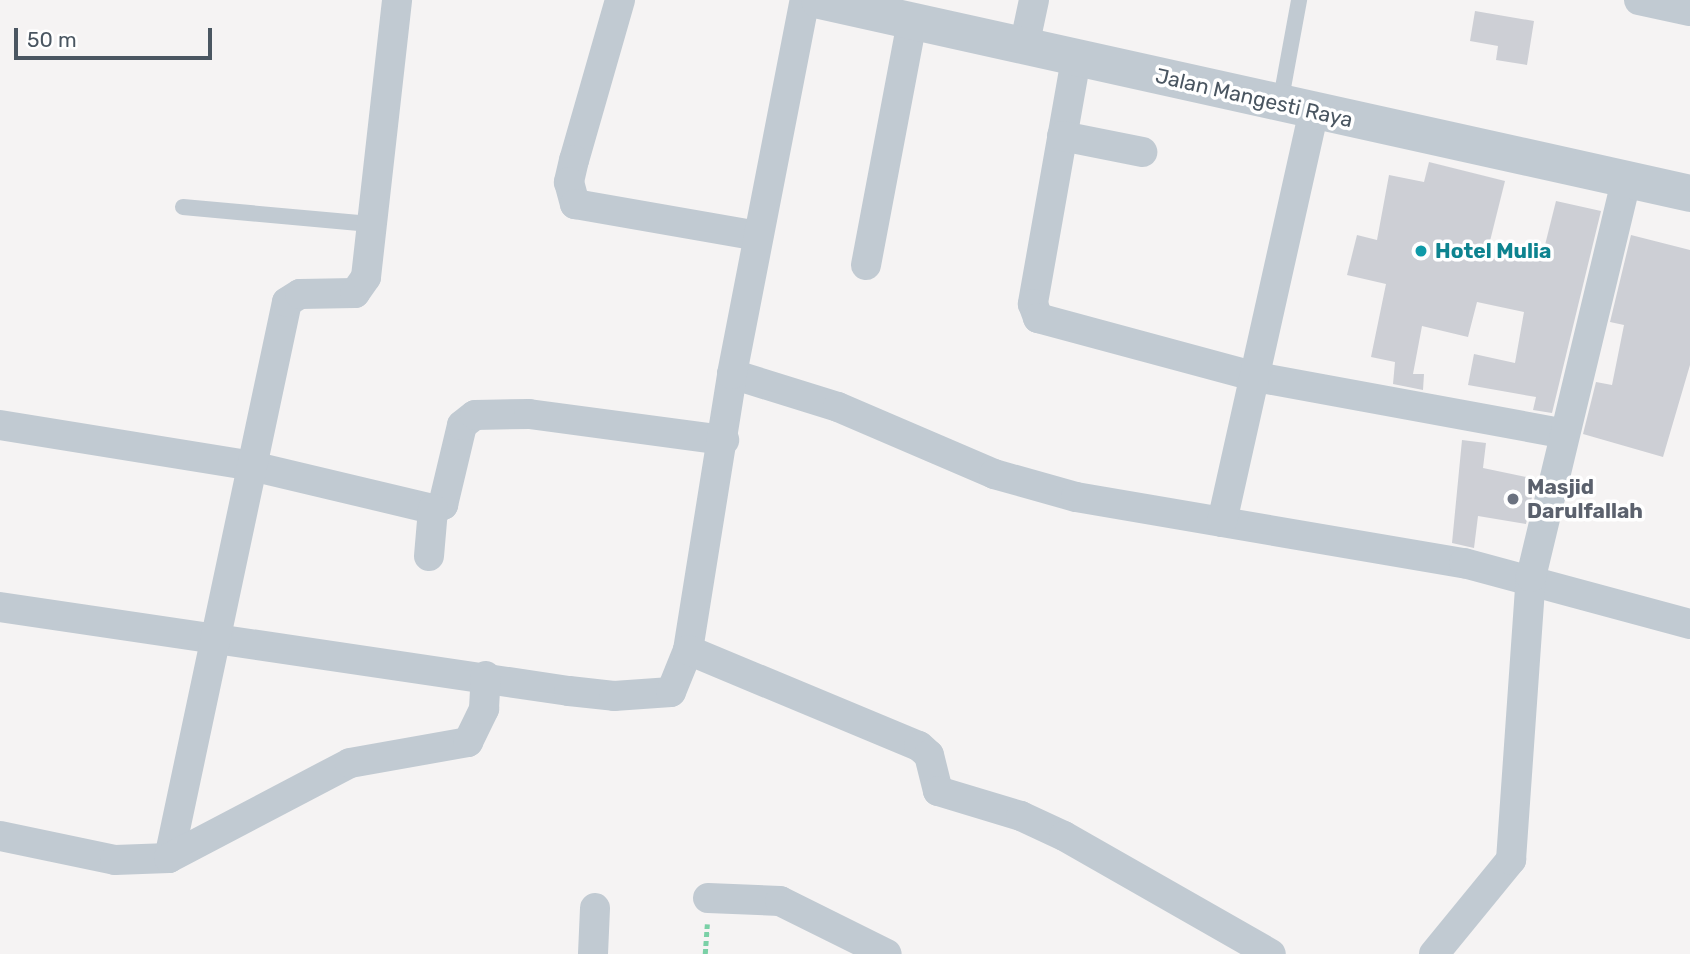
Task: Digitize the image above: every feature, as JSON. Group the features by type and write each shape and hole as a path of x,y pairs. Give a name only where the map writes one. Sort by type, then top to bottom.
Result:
{"street":[{"path":"169,858 287,302 300,294 348,295 360,289 397,0"},
{"path":"620,0 569,182 575,204 758,236"},
{"path":"0,607 603,694 661,695 679,684 688,650 724,440 732,374 805,0"},
{"name":"Jalan Mangesti Raya","path":"819,0 1690,193"},
{"path":"1024,47 1034,0"},
{"path":"1639,0 1690,11"},
{"path":"866,265 912,21"},
{"path":"1076,59 1035,315 1256,377 1562,433"},
{"path":"1222,522 1256,377 1297,108"},
{"path":"1062,136 1142,152"},
{"path":"1434,954 1475,903 1499,880 1511,860 1531,577 1562,433 1626,180"},
{"path":"732,374 838,407 994,474 1076,497 1531,577 1690,624"},
{"path":"0,425 252,466 433,509 443,505 462,425 475,415 529,414 724,440"},
{"path":"429,556 433,509"},
{"path":"688,650 929,755 933,784 938,792 1064,836 1271,954"},
{"path":"0,836 115,860 169,858 350,763 468,741 484,709 486,676"},
{"path":"708,898 780,901 881,953"},
{"path":"593,954 595,908"}],"lane":[{"path":"1295,2 1297,108"},
{"path":"183,207 370,224"}],"building":[{"path":"1475,11 1534,21 1527,65 1496,60 1498,46 1470,41"},
{"path":"1429,162 1505,181 1489,245 1542,257 1556,201 1601,211 1552,413 1533,410 1536,397 1468,385 1474,354 1515,363 1524,312 1477,302 1468,337 1422,326 1413,374 1424,374 1423,390 1393,384 1395,362 1371,357 1386,284 1347,275 1357,235 1377,240 1389,175 1424,182"},
{"path":"1631,235 1690,250 1690,365 1663,457 1583,434 1596,382 1612,385 1624,325 1610,322"},
{"path":"1462,440 1486,443 1483,468 1536,479 1526,524 1478,516 1474,548 1452,543"}],"place":[{"name":"Hotel Mulia","path":"1421,251"},
{"name":"Masjid Darulfallah","path":"1513,499"}]}
